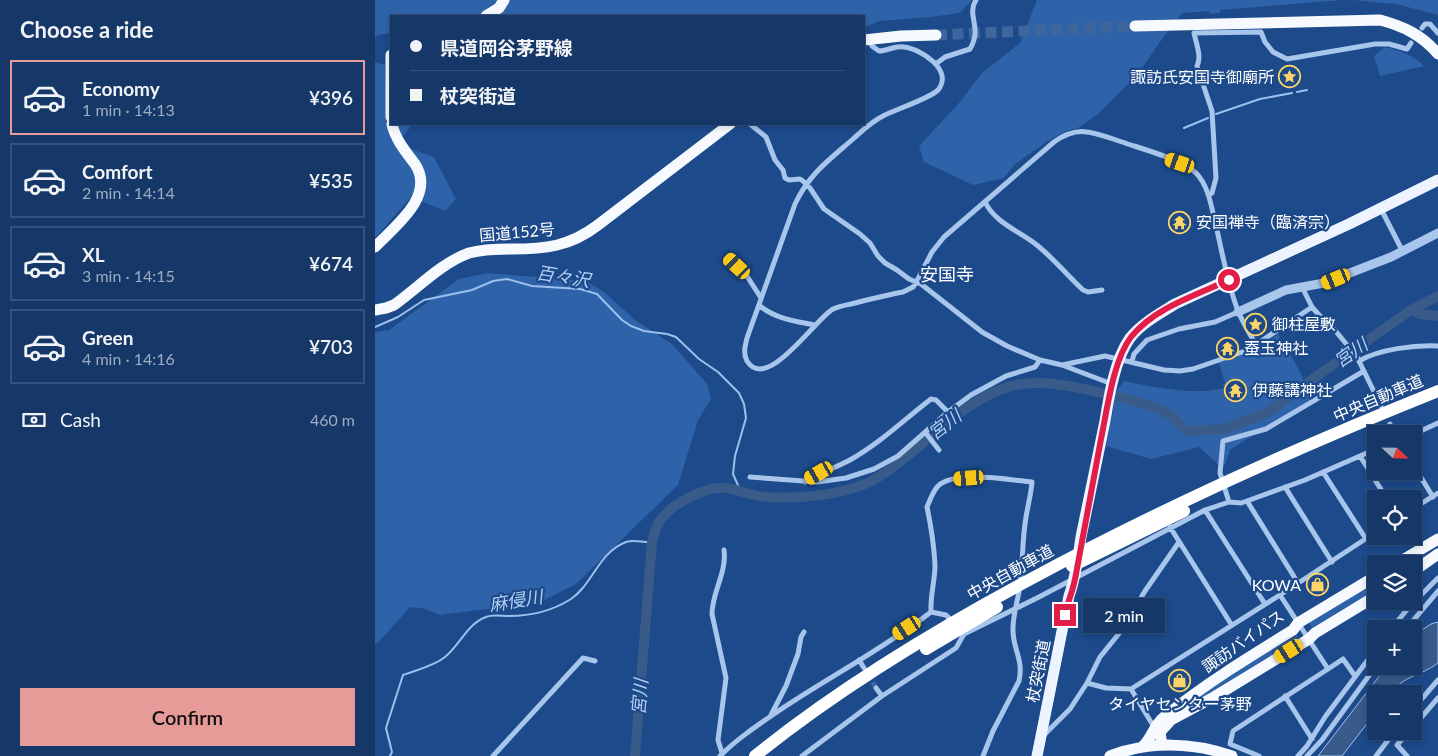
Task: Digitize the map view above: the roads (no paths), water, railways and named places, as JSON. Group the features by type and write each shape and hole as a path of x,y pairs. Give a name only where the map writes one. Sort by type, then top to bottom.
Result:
{"highway":[{"path":"488,15 499,8 504,0"},
{"path":"1135,26 1380,20 1415,33 1438,54"},
{"path":"866,40 936,35"},
{"path":"375,247 411,208 421,191 422,181 419,170 401,144 392,125"},
{"name":"国道152号","path":"375,310 394,305 460,256 491,249 550,248 579,238 598,226 729,125"},
{"name":"中央自動車道","path":"769,756 838,705 895,667 1036,585 1230,484 1438,391"},
{"name":"中央自動車道","path":"1230,484 1271,470 1438,400"},
{"path":"1411,555 1438,539"},
{"path":"1422,565 1438,554"},
{"name":"諏訪バイパス","path":"1142,747 1149,741 1154,727 1168,714 1235,666 1293,630 1298,623 1367,581"},
{"name":"諏訪バイパス","path":"1161,745 1161,732 1171,720 1214,698 1367,601"},
{"name":"中央自動車道","path":"755,756 831,700 887,663 955,631"},
{"path":"1110,756 1142,747 1161,745 1208,749 1232,756"}],"main road":[{"path":"1229,280 1438,180"},
{"name":"杖突街道","path":"1037,756 1069,596 1076,577 1081,539 1107,406 1125,346 1137,330 1175,304 1229,280"}],"street":[{"path":"937,63 945,57 970,49 974,42 976,31 971,8 976,0"},
{"path":"1422,28 1425,24 1429,24 1438,33"},
{"path":"1208,196 1212,194 1216,178 1212,111 1197,66 1199,55 1194,33 1261,32 1265,42 1273,52 1287,59 1375,44 1389,44 1407,50 1411,43"},
{"path":"866,40 879,51 902,46 909,47 937,63 941,76 938,89 933,94 874,121 819,167 806,184 795,204 745,346 748,362 757,368 768,368 792,349 824,314 834,308 903,292 913,287 936,245 1054,142 1064,135 1081,131 1104,136 1187,166 1199,177 1208,196 1238,312 1256,345"},
{"path":"750,125 766,137 775,160 783,170 785,178 789,180 800,179 806,184 824,209 871,243 881,260 909,279 917,281 982,332 1007,346 1040,360 1062,364 1112,386"},
{"path":"985,202 993,216 1039,247 1083,290 1088,292 1103,290"},
{"path":"1381,208 1403,252"},
{"path":"1132,361 1134,354 1147,340 1179,329 1215,322 1286,290 1324,283 1403,252 1438,233"},
{"path":"728,258 745,274 761,298"},
{"path":"1302,287 1312,307 1337,331 1358,359 1381,406"},
{"path":"759,305 766,312 814,325"},
{"path":"1062,364 1105,356 1164,370 1186,370 1248,350 1312,307"},
{"path":"1358,359 1414,346 1438,346"},
{"path":"750,477 817,482 846,478 874,469 898,456 948,412 991,383 1035,367 1040,360"},
{"path":"1229,502 1220,473 1223,441 1266,429 1364,371"},
{"path":"805,482 851,459 878,441 931,399 937,400 948,412"},
{"path":"1423,430 1437,425"},
{"path":"925,433 938,449"},
{"path":"955,631 1039,597 1205,510 1229,502 1241,503 1247,501 1367,453"},
{"path":"1360,456 1381,490"},
{"path":"1087,683 1106,688 1131,689 1366,539 1323,472"},
{"path":"931,612 930,599 935,564 933,537 927,507 939,485 951,479 978,477 1032,482 1030,503 1026,517 1017,606 1014,613 1012,630 1021,665 1019,681 996,725 983,756"},
{"path":"1422,503 1435,495 1423,478"},
{"path":"1285,487 1332,562"},
{"path":"1247,501 1298,583"},
{"path":"1205,510 1265,604"},
{"path":"1170,527 1231,624"},
{"path":"1040,738 1070,709 1087,683 1100,657 1121,631 1145,591 1179,542"},
{"path":"721,755 718,740 726,678 712,614 712,605 724,566 725,550"},
{"path":"1398,620 1438,578"},
{"path":"1414,620 1438,591"},
{"path":"1280,595 1328,669"},
{"path":"721,755 734,742 770,717 931,612 946,615 955,631 956,648 882,696 801,756"},
{"path":"770,717 786,686 804,632"},
{"path":"493,756 583,658 595,661"},
{"path":"1259,756 1230,744 1233,731 1343,659 1355,676"},
{"path":"859,660 864,668"},
{"path":"1298,756 1367,661"},
{"path":"1307,756 1322,740 1369,675"},
{"path":"1422,699 1438,680"},
{"path":"877,688 882,696"},
{"path":"1131,689 1154,727"},
{"path":"1285,696 1311,739"},
{"path":"1422,717 1438,698"},
{"path":"1375,756 1388,740"},
{"path":"1401,740 1397,745 1407,756"}],"waterway":[{"path":"1297,92 1307,90"},
{"path":"1216,114 1260,99 1292,93"},
{"path":"1184,128 1208,118"},
{"name":"百々沢","path":"375,327 398,317 424,300 472,290 493,281 507,279 532,286 580,289 597,294 622,320 631,326 644,331 676,337 699,359 718,372 739,393 744,404 746,418 735,456 733,474 741,492"},
{"name":"宮川","path":"635,756 652,542 657,526 663,517 688,498 717,488 726,488 761,496 788,498 824,495 857,487 889,470 948,421 971,405 995,392 1019,384 1042,383 1064,385 1153,406 1175,419 1186,431 1226,429 1270,411 1411,310 1438,296"},
{"path":"1411,310 1420,314 1438,316"},
{"name":"麻侵川","path":"390,756 392,752 386,728 403,675 425,668 441,660 479,620 494,615 517,616 533,614 556,607 578,593 602,561 617,547 629,541 652,542"}],"tunnel":[{"path":"936,35 1135,26"},
{"path":"869,676 876,688"}],"place":[{"name":"諏訪氏安国寺御廟所","path":"1290,77"},
{"name":"安国禅寺（臨済宗）","path":"1180,222"},
{"name":"御柱屋敷","path":"1256,324"},
{"name":"蚕玉神社","path":"1228,348"},
{"name":"伊藤講神社","path":"1236,390"},
{"name":"KOWA","path":"1317,585"},
{"name":"タイヤセンター茅野","path":"1180,680"}],"district":[{"name":"安国寺","path":"947,275"}]}
